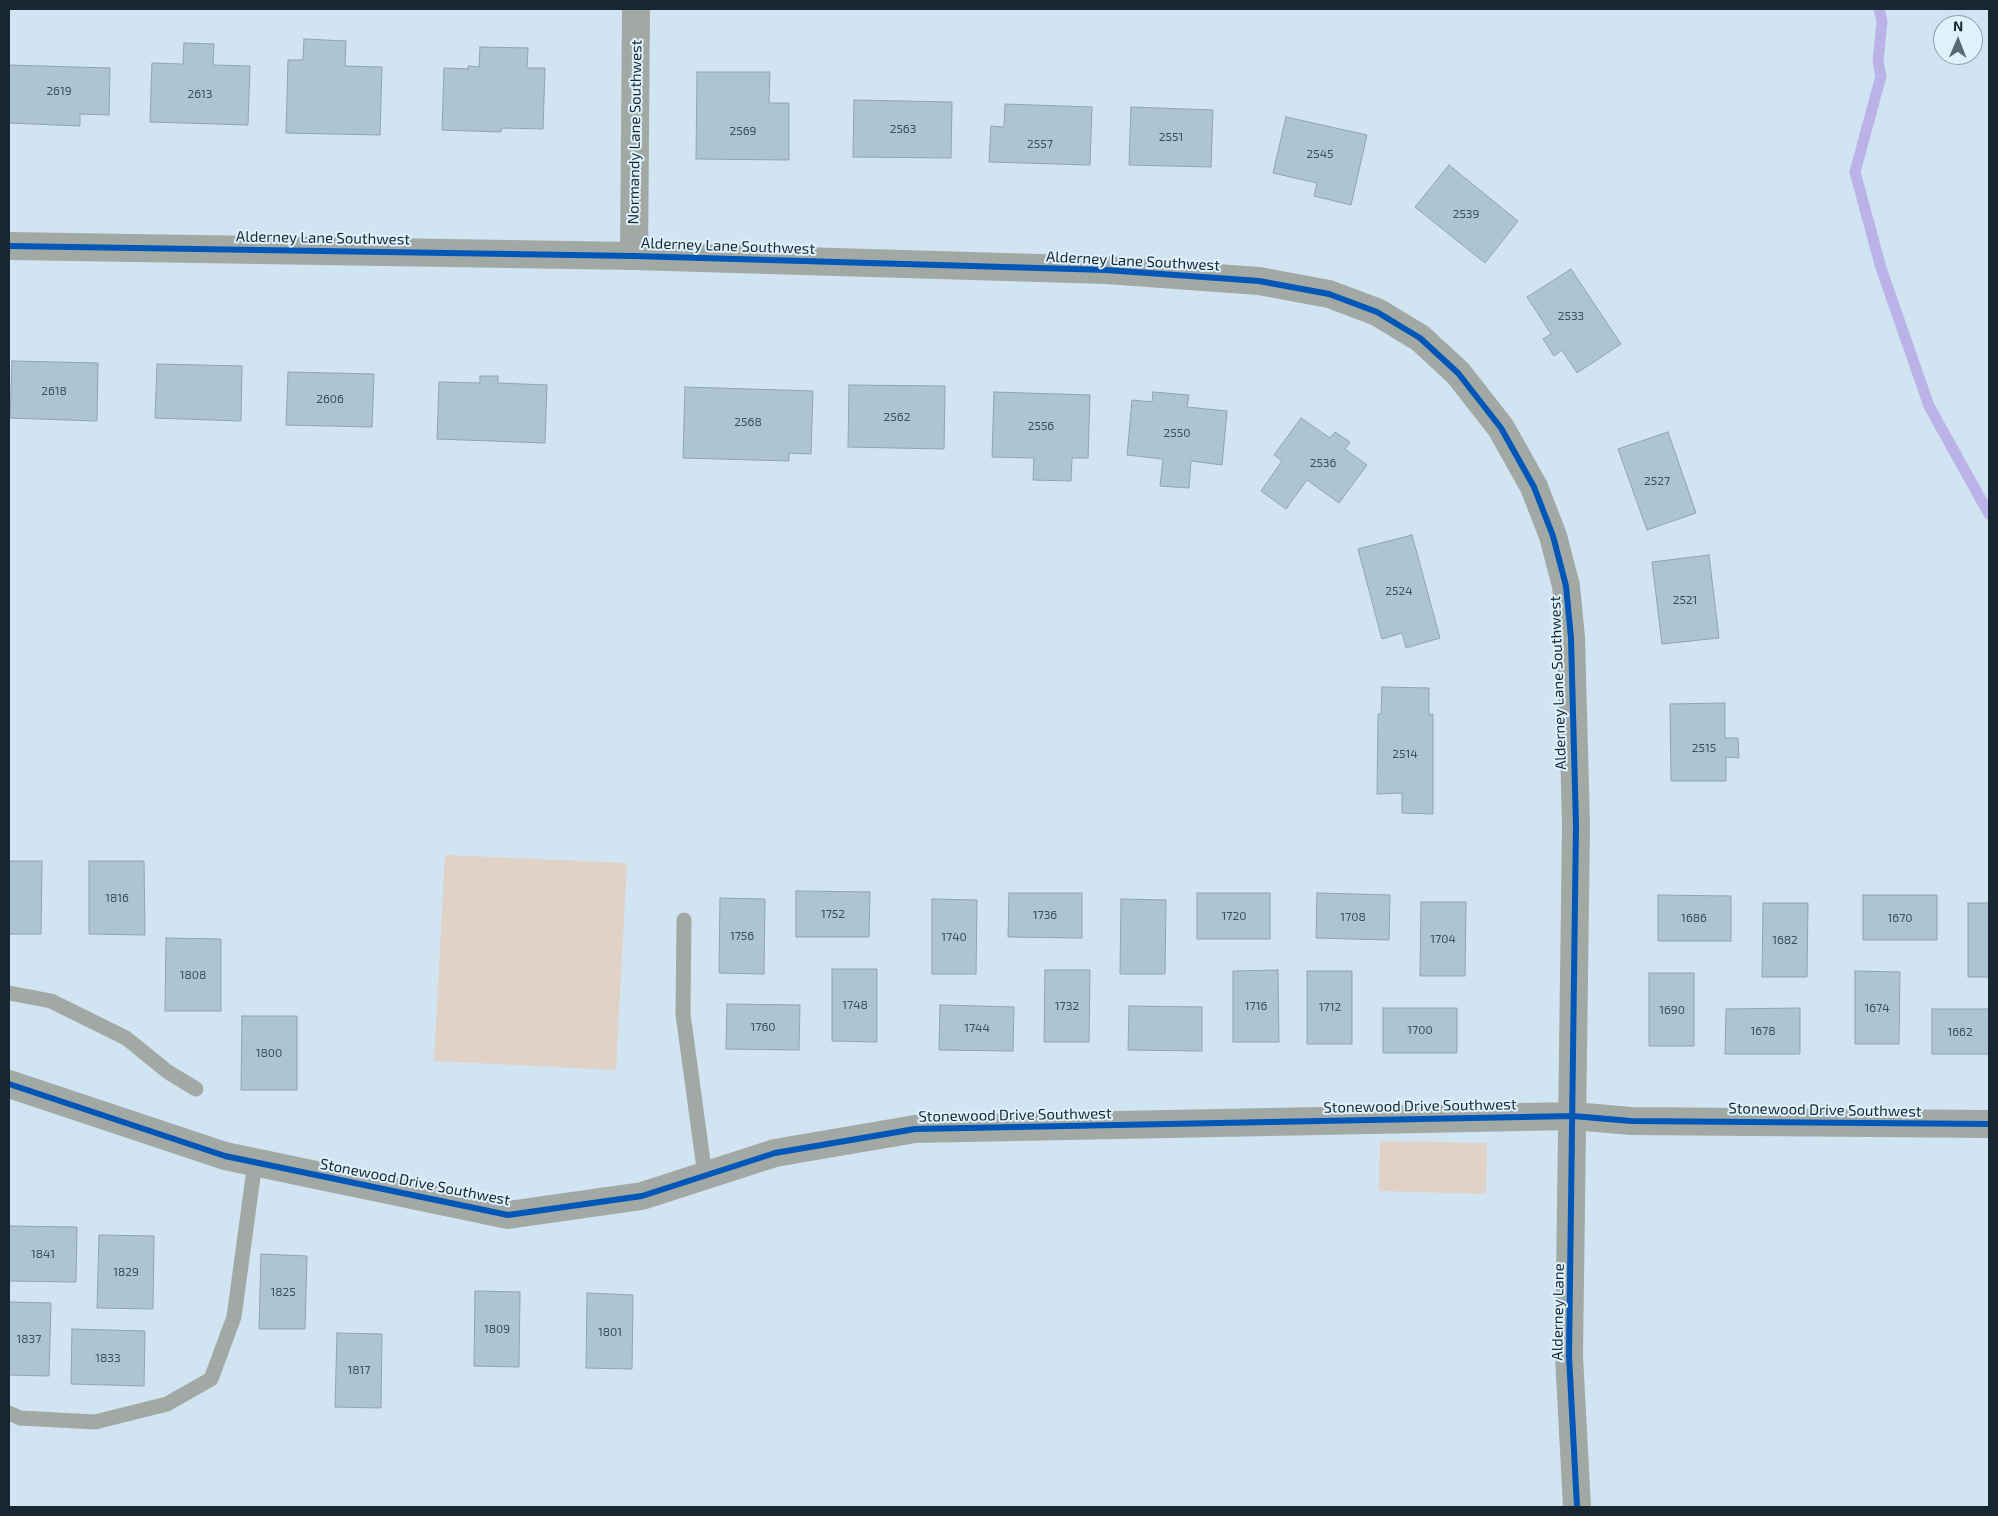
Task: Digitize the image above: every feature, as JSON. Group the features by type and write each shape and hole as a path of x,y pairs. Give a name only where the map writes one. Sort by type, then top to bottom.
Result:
{"street":[{"name":"Normandy Lane Southwest","path":"634,256 636,9"},
{"name":"Alderney Lane Southwest","path":"9,246 634,256 1106,270 1260,281 1328,294 1377,312 1420,338 1452,367 1501,428 1534,487 1553,536 1566,586 1571,638 1576,824 1573,1116"},
{"name":"Stonewood Drive Southwest","path":"9,1084 225,1156 508,1215 642,1196 775,1153 916,1129 1573,1116 1631,1121 1989,1124"},
{"name":"Alderney Lane","path":"1573,1116 1569,1356 1577,1507"}],"lane":[{"path":"684,920 683,1014 705,1176"},
{"path":"9,993 51,1001 126,1038 168,1072 196,1089"},
{"path":"9,1413 20,1418 95,1422 167,1404 211,1379 234,1317 255,1162"}],"shaded area":[{"path":"445,855 627,863 616,1070 434,1061"},
{"path":"1380,1141 1487,1143 1486,1194 1379,1191"}],"building":[{"path":"304,39 346,41 345,66 382,67 380,135 286,133 288,60 303,60"},
{"path":"184,43 214,44 213,65 250,66 248,125 150,122 152,63 183,64"},
{"path":"480,47 528,48 527,68 545,68 543,129 502,128 501,132 442,130 444,68 468,69 468,66 479,67"},
{"path":"9,65 110,68 109,115 80,114 80,126 9,123"},
{"path":"697,72 770,72 769,103 789,103 789,160 696,159"},
{"path":"854,100 952,102 951,158 853,157"},
{"path":"1005,104 1092,107 1090,165 989,162 991,126 1004,127"},
{"path":"1131,107 1213,110 1211,167 1129,165"},
{"path":"1286,117 1367,135 1351,205 1314,196 1317,183 1273,173"},
{"path":"1449,165 1518,221 1485,263 1415,207"},
{"path":"1571,269 1621,344 1577,373 1562,350 1554,356 1543,339 1551,334 1527,297"},
{"path":"12,361 98,363 97,421 10,418"},
{"path":"157,364 242,366 241,421 155,418"},
{"path":"288,372 374,374 372,427 286,425"},
{"path":"480,376 498,376 498,383 547,385 545,443 437,439 439,382 480,383"},
{"path":"849,385 945,386 944,449 848,447"},
{"path":"685,387 813,391 811,454 789,453 789,461 683,458"},
{"path":"994,392 1090,395 1088,458 1072,458 1071,481 1033,480 1034,458 992,457"},
{"path":"1153,392 1189,395 1187,407 1227,411 1222,465 1191,461 1189,488 1160,486 1163,459 1127,455 1132,400 1152,402"},
{"path":"1301,418 1330,438 1335,432 1350,442 1345,449 1367,465 1339,503 1307,480 1286,509 1261,491 1282,461 1274,455"},
{"path":"1668,432 1696,513 1647,530 1618,449"},
{"path":"1412,535 1440,638 1406,648 1402,633 1382,639 1358,549"},
{"path":"1709,555 1719,638 1662,644 1652,562"},
{"path":"1382,687 1429,688 1429,715 1433,714 1433,814 1402,813 1402,793 1377,794 1378,714 1381,714"},
{"path":"1725,703 1725,738 1738,738 1739,758 1726,757 1726,781 1671,781 1670,704"},
{"path":"9,861 42,861 41,934 9,934"},
{"path":"89,861 144,861 145,935 89,934"},
{"path":"796,891 870,892 869,937 796,937"},
{"path":"1009,893 1082,893 1082,938 1008,937"},
{"path":"1197,893 1270,893 1270,939 1197,939"},
{"path":"1317,893 1390,895 1389,940 1316,938"},
{"path":"1658,895 1731,896 1731,941 1658,941"},
{"path":"1863,895 1937,895 1937,940 1863,940"},
{"path":"720,898 765,899 764,974 719,973"},
{"path":"932,899 977,900 976,974 932,974"},
{"path":"1121,899 1166,900 1165,974 1120,974"},
{"path":"1421,902 1466,902 1465,976 1420,976"},
{"path":"1763,903 1808,903 1807,977 1762,977"},
{"path":"1968,903 1989,903 1989,977 1968,977"},
{"path":"166,938 221,939 221,1011 165,1011"},
{"path":"832,969 877,969 877,1042 832,1041"},
{"path":"1045,970 1090,970 1089,1042 1044,1042"},
{"path":"1278,970 1279,1042 1233,1042 1233,971"},
{"path":"1307,971 1352,971 1352,1044 1307,1044"},
{"path":"1855,971 1900,972 1899,1044 1855,1044"},
{"path":"1649,973 1694,973 1694,1046 1649,1046"},
{"path":"727,1004 800,1005 799,1050 726,1049"},
{"path":"940,1005 1014,1007 1013,1051 939,1050"},
{"path":"1129,1006 1202,1007 1202,1051 1128,1050"},
{"path":"1383,1008 1457,1008 1457,1053 1383,1053"},
{"path":"1800,1008 1800,1054 1725,1054 1726,1009"},
{"path":"1932,1009 1989,1009 1989,1054 1932,1054"},
{"path":"242,1016 297,1016 297,1090 241,1090"},
{"path":"9,1226 77,1227 76,1282 9,1281"},
{"path":"99,1235 154,1236 153,1309 97,1308"},
{"path":"261,1254 307,1256 305,1329 259,1329"},
{"path":"475,1291 520,1292 519,1367 474,1366"},
{"path":"587,1293 633,1295 632,1369 586,1368"},
{"path":"9,1302 51,1303 49,1376 9,1375"},
{"path":"72,1329 145,1331 144,1386 71,1384"},
{"path":"337,1333 382,1334 381,1408 335,1407"}],"waterway":[{"path":"1879,9 1882,21 1878,62 1881,76 1855,172 1881,268 1929,406 1989,514"}],"cycle path":[{"path":"9,246 634,256 1106,270 1259,281 1329,294 1377,312 1420,338 1458,373 1501,428 1534,487 1553,536 1566,586 1571,638 1576,825 1569,1356 1577,1507"},
{"path":"9,1084 225,1156 508,1215 642,1196 775,1153 915,1129 1573,1116 1631,1121 1989,1124"}]}
